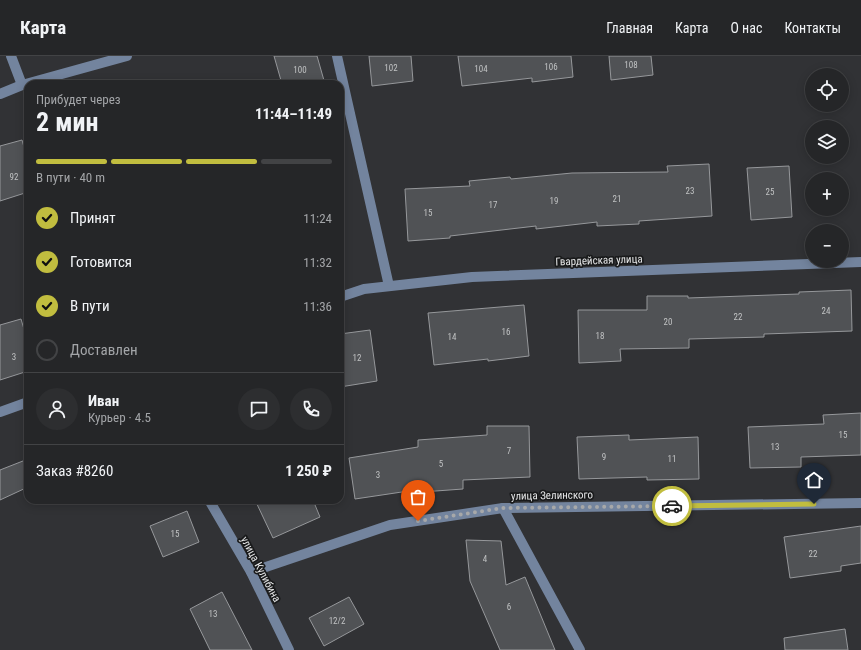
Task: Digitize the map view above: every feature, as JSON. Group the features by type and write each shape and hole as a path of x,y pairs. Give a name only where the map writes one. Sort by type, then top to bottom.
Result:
{"street":[{"path":"0,94 22,85 11,56"},
{"path":"40,80 125,56"},
{"path":"337,56 342,80"},
{"path":"344,87 389,286"},
{"name":"Гвардейская улица","path":"344,296 364,289 472,277 861,262"},
{"path":"0,412 24,403"},
{"name":"улица Зелинского","path":"252,572 390,525 503,508 861,503"},
{"name":"улица Кулибина","path":"211,504 252,572 289,650"},
{"path":"503,508 580,650"}],"building":[{"path":"274,56 317,56 324,80 281,80"},
{"path":"369,56 411,56 413,81 372,86"},
{"path":"458,56 571,56 573,77 532,82 532,78 462,86"},
{"path":"609,56 651,56 653,75 611,80"},
{"path":"22,140 24,147 24,193 0,201 0,146"},
{"path":"709,164 712,216 639,221 639,224 597,226 597,222 536,229 536,226 450,236 450,238 408,241 405,189 470,186 469,181 510,177 511,179 572,173 668,172 667,166"},
{"path":"789,166 792,217 751,220 747,168"},
{"path":"851,290 852,331 764,334 764,337 689,339 689,348 620,349 621,361 579,363 578,310 647,310 647,296 688,296 688,298 799,294 799,292"},
{"path":"524,305 529,356 434,365 428,313"},
{"path":"21,319 24,329 24,372 0,380 0,325"},
{"path":"370,330 377,381 344,386 344,333"},
{"path":"861,413 861,455 801,457 801,467 750,468 748,427 824,424 823,415"},
{"path":"487,426 529,426 530,477 463,480 463,489 422,492 422,489 355,499 349,458 418,447 418,440 487,435"},
{"path":"629,435 629,440 698,437 699,479 647,480 647,477 579,479 577,437"},
{"path":"24,461 24,489 0,500 0,470"},
{"path":"257,504 315,504 320,517 273,538"},
{"path":"187,511 199,542 163,557 150,526"},
{"path":"861,526 861,563 841,566 841,571 790,578 784,537"},
{"path":"466,540 501,541 506,585 525,577 555,650 500,650 470,581"},
{"path":"222,592 252,650 210,650 190,609"},
{"path":"349,597 364,624 324,646 309,618"},
{"path":"845,629 848,650 785,650 784,638"}],"way so far":[{"path":"418,521 503,508 672,506"}],"route":[{"path":"672,506 814,504"}]}
